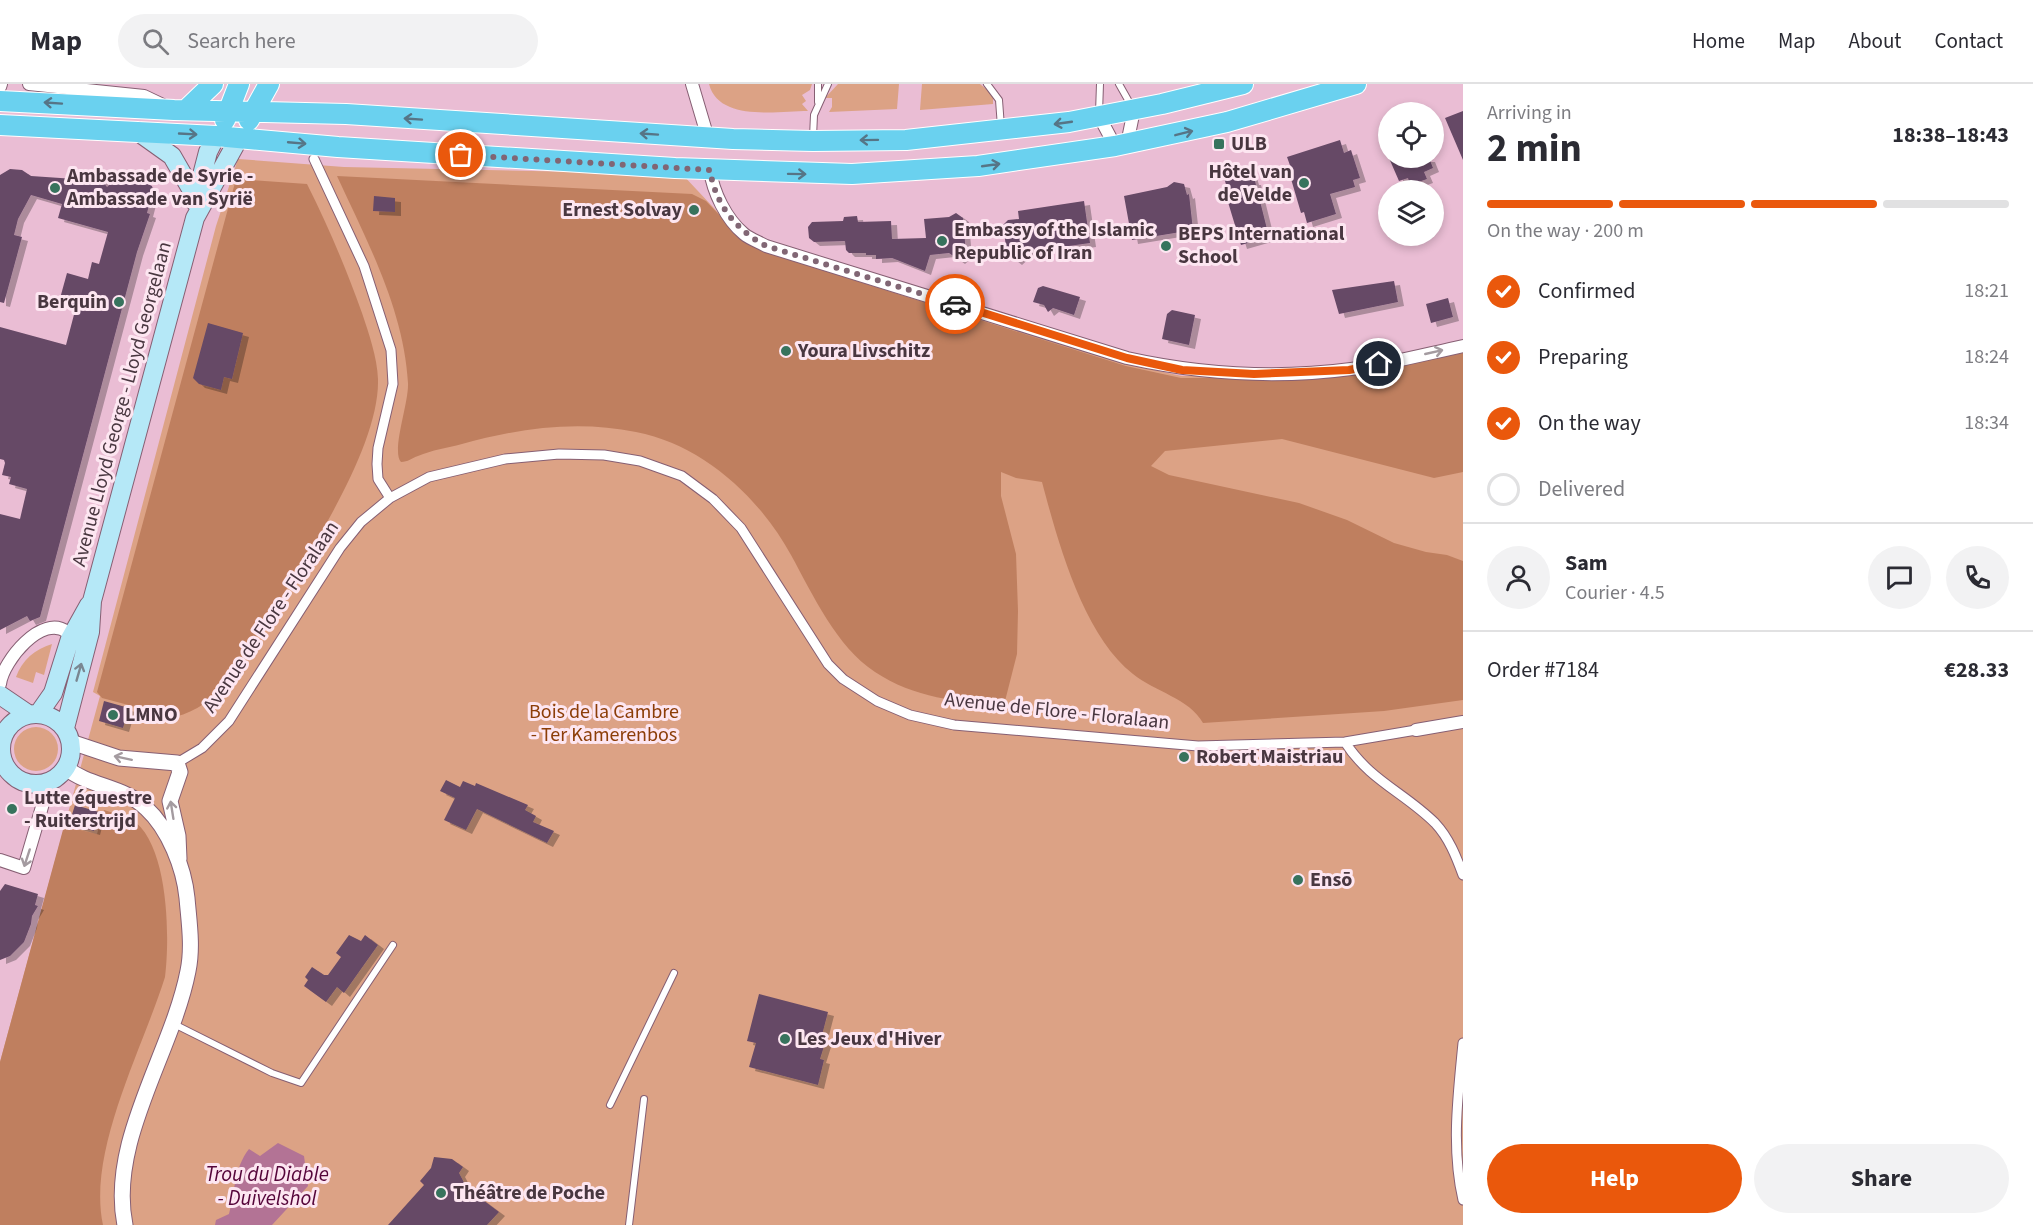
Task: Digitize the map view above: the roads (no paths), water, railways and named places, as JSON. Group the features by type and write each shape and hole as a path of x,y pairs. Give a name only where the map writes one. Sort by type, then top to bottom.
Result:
{"main road":[{"path":"180,110 213,84"},
{"path":"216,136 230,111 240,84"},
{"path":"239,138 271,84 288,112"},
{"path":"0,101 180,110 288,112 708,138 813,141 906,140 1001,131 1099,116 1243,84"},
{"path":"0,125 216,136 338,147 710,170 852,174 978,166 1121,145 1227,122 1356,84"},
{"name":"Avenue Lloyd George - Lloyd Georgelaan","path":"137,131 172,156 195,196"},
{"name":"Avenue Lloyd George - Lloyd Georgelaan","path":"195,218 195,196 208,152 216,136"},
{"name":"Avenue Lloyd George - Lloyd Georgelaan","path":"68,735 90,632 92,601 195,218 239,138"},
{"path":"708,138 710,170"},
{"name":"Avenue Lloyd George - Lloyd Georgelaan","path":"34,714 53,693 70,639 92,601"},
{"path":"0,692 34,714 54,718 68,735 71,755 66,768 56,778 39,784 18,780 5,773 3,762 2,738 16,719 34,714"}],"street":[{"path":"29,84 144,96 180,110"},
{"path":"692,84 708,138"},
{"path":"1121,145 1134,110"},
{"path":"1099,116 1121,145"},
{"path":"315,159 364,266 391,350 393,384 378,456 378,479 390,498"},
{"path":"710,170 712,188 735,223 744,234 766,246 1127,358 1182,370 1254,374 1349,370 1463,346"},
{"name":"Avenue de Flore - Floralaan","path":"177,763 202,748 229,721 340,548 360,522 390,498 429,477 505,459 560,454 604,455 640,461 682,476 713,500 741,528 828,664 843,679 878,701 910,715 954,724 1008,730 1198,746 1346,742 1463,722"},
{"path":"0,692 9,660 23,643 45,631 57,628 63,629 70,639"},
{"path":"68,735 119,758 177,763 180,772 170,801 178,836 178,859"},
{"path":"1346,742 1358,762 1435,823 1454,850 1463,875"},
{"path":"66,768 79,779 132,796 159,821 178,859 186,888 190,960 174,1023 141,1108 124,1166 120,1202 125,1225"},
{"path":"0,860 24,868 44,800 39,784"},
{"path":"1463,1043 1457,1102 1456,1145 1463,1200"}],"lane":[{"path":"818,84 818,106"},
{"path":"813,141 814,115 828,84"},
{"path":"987,84 999,100 1001,131"},
{"path":"1099,116 1100,84"},
{"path":"1119,84 1134,110"},
{"path":"174,1023 272,1073 301,1083 393,945"},
{"path":"610,1105 674,973"},
{"path":"630,1225 644,1099"}],"water":[{"name":"Trou du Diable - Duivelshol","path":"278,1143 304,1156 308,1186 272,1225 215,1225 216,1220 229,1214 240,1164 249,1149 260,1156"}],"place":[{"name":"ULB","path":"1219,144"},
{"name":"Hôtel van de Velde","path":"1304,183"},
{"name":"Ambassade de Syrie - Ambassade van Syrië","path":"55,188"},
{"name":"Ernest Solvay","path":"694,210"},
{"name":"Embassy of the Islamic Republic of Iran","path":"942,241"},
{"name":"BEPS International School","path":"1166,246"},
{"name":"Berquin","path":"119,302"},
{"name":"Youra Livschitz","path":"786,351"},
{"name":"LMNO","path":"113,715"},
{"name":"Robert Maistriau","path":"1184,757"},
{"name":"Lutte équestre - Ruiterstrijd","path":"12,809"},
{"name":"Ensō","path":"1298,880"},
{"name":"Les Jeux d'Hiver","path":"785,1039"},
{"name":"Théâtre de Poche","path":"441,1193"}],"park label":[{"name":"Bois de la Cambre - Ter Kamerenbos","path":"604,724"}]}
